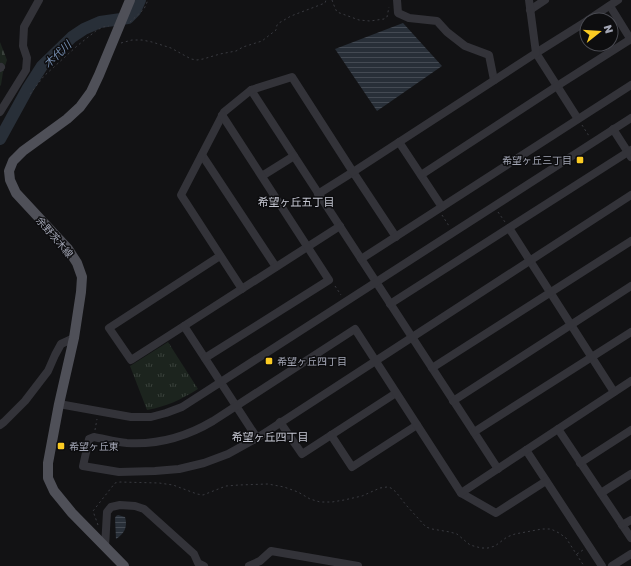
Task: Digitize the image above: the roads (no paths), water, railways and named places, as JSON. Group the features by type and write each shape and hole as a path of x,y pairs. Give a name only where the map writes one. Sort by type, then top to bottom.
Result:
{"main road":[{"name":"余野茨木線","path":"124,566 72,513 54,491 48,478 48,463 59,404 74,338 82,277 77,263 68,249 16,193 10,180 9,171 13,162 23,151 67,119 80,107 91,92 114,41 130,0"}],"street":[{"path":"0,112 26,70 27,58 23,46 24,27 39,0"},
{"path":"397,0 398,13 409,18 437,21 447,32 465,46 489,54 494,80"},
{"path":"529,0 536,53 578,119"},
{"path":"530,10 545,0"},
{"path":"601,12 618,0"},
{"path":"421,175 631,39 610,6"},
{"path":"318,194 579,26"},
{"path":"242,289 181,195 224,112 251,90 292,77 396,236"},
{"path":"361,259 631,85"},
{"path":"251,90 498,468"},
{"path":"205,358 329,280 222,115"},
{"path":"59,404 131,417 151,417 182,407 631,118"},
{"path":"390,304 630,153 613,130"},
{"path":"399,142 421,175 440,208"},
{"path":"202,155 276,267"},
{"path":"262,176 294,156"},
{"path":"546,481 496,513 461,493 396,393 376,361 355,329 236,406 200,428 182,436 162,442 128,443 94,437 89,439 83,466 119,472 155,472 179,469 204,463 228,454 257,438 280,422 376,361 631,195"},
{"path":"220,256 109,328 130,360 340,226"},
{"path":"509,228 614,392"},
{"path":"432,368 631,241"},
{"path":"453,401 631,286"},
{"path":"184,326 257,438"},
{"path":"474,432 631,332"},
{"path":"0,425 25,401 48,371 61,344 74,338"},
{"path":"461,493 631,381"},
{"path":"280,422 302,454 396,393"},
{"path":"331,435 352,467 417,425"},
{"path":"558,429 631,538"},
{"path":"580,463 631,430"},
{"path":"526,450 602,566"},
{"path":"601,493 631,474"},
{"path":"105,547 107,512 111,507 120,505 135,506 144,509 194,554 198,563 204,566"},
{"path":"622,525 631,520"},
{"path":"249,566 260,562 271,551 358,566"},
{"path":"612,566 631,554"}],"waterway":[{"name":"木代川","path":"0,139 42,66 72,37 84,29 100,22 128,18 135,11 140,0"}],"place":[{"name":"希望ヶ丘三丁目","path":"580,160"},
{"name":"希望ヶ丘四丁目","path":"269,361"},
{"name":"希望ヶ丘東","path":"61,446"}],"district":[{"name":"希望ヶ丘五丁目","path":"296,201"},
{"name":"希望ヶ丘四丁目","path":"270,436"}]}
